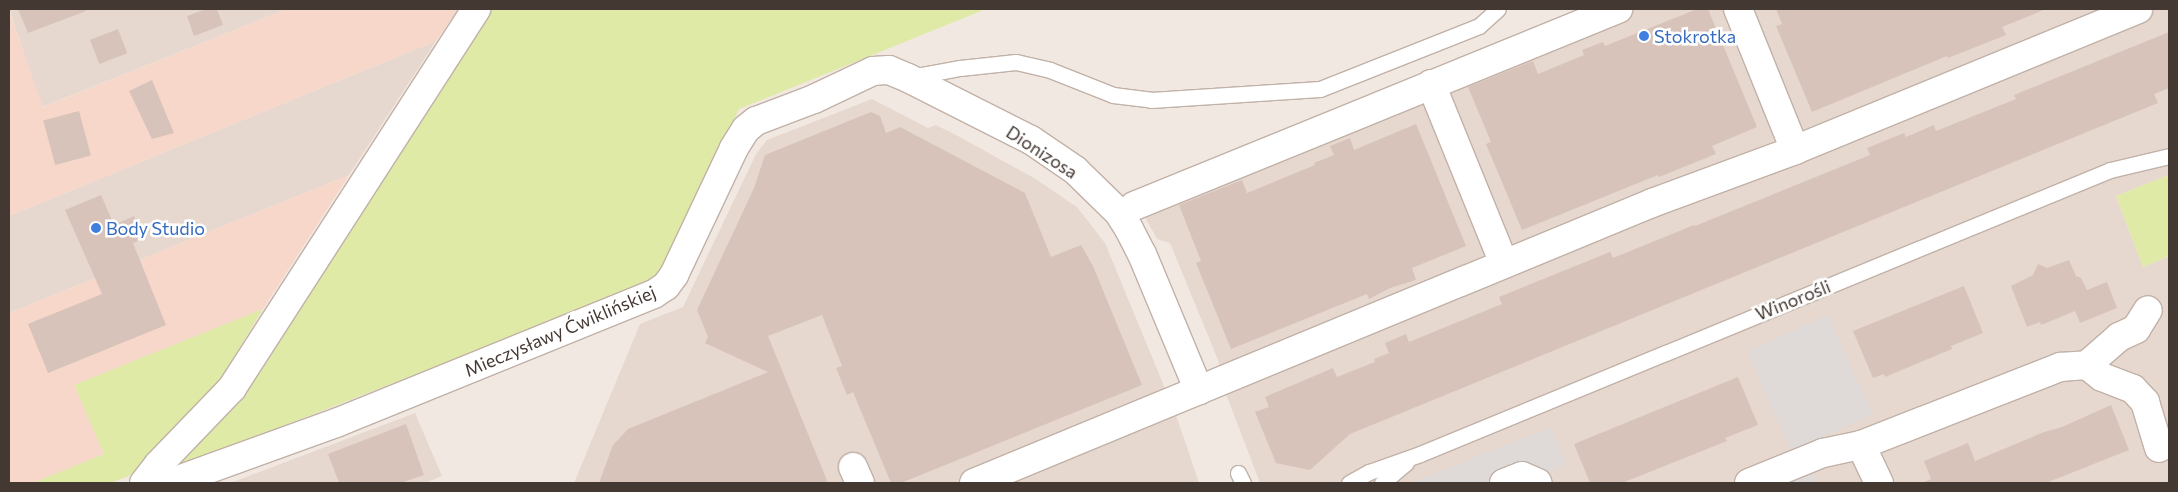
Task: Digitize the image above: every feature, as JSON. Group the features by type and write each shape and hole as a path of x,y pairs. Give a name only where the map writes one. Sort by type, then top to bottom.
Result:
{"street":[{"path":"144,483 158,465 232,388 476,9"},
{"path":"1134,206 1618,9"},
{"path":"1738,9 1795,150"},
{"path":"974,483 1652,203 1795,150 2083,18 2138,9"},
{"name":"Mieczysławy Ćwiklińskiej","path":"170,483 336,423 654,294 666,286 674,275 734,148 746,129 756,121 814,99 873,71 898,74"},
{"name":"Dionizosa","path":"898,74 1031,140 1075,170 1119,213 1142,254 1199,391"},
{"path":"1431,84 1504,264"},
{"path":"1749,483 1823,453 1860,445 2060,367 2087,365 2100,351 2119,337 2136,329 2148,310"},
{"path":"2087,365 2102,377 2133,389 2144,402 2159,448"},
{"path":"1860,445 1879,483"},
{"path":"1504,483 1522,476 1538,483"}],"lane":[{"path":"898,74 1016,62 1050,70 1113,95 1151,100 1320,89 1479,26 1498,9"},
{"name":"Winorośli","path":"1349,483 1368,472 1420,454 2110,170 2169,156"},
{"name":"Winorośli","path":"1382,483 1408,460 1420,454"}],"shaded area":[{"path":"9,9 287,9 42,107"},
{"path":"287,9 458,9 436,41 9,216 9,11 43,107"},
{"path":"1587,9 2169,9 2169,175 2116,196 2143,267 2169,256 2169,483 1260,483 1226,394 1218,360 1170,243 1157,239 1133,195 1424,77 1433,67 1437,70"},
{"path":"436,41 349,175 9,313 9,216"},
{"path":"872,99 928,128 936,125 958,136 1034,178 1077,207 1105,243 1176,415 1199,483 574,483 640,324 683,307 756,154 767,140"},
{"path":"349,175 263,309 74,385 104,454 33,483 9,483 9,313"},
{"path":"1828,315 1872,415 1791,451 1747,351"},
{"path":"415,413 442,476 425,483 230,483"},
{"path":"1551,427 1566,464 1525,483 1411,483"},
{"path":"1812,472 1817,483 1786,483"}],"green space":[{"path":"492,9 986,9 739,109 673,251 656,280 176,468 240,397"},
{"path":"2169,175 2169,256 2143,267 2116,196"},
{"path":"263,309 214,390 151,457 129,476 110,483 33,483 104,454 74,385"}],"building":[{"path":"18,9 86,9 86,11 28,33"},
{"path":"206,9 217,9 223,25 194,36 187,16"},
{"path":"1697,9 1708,9 1757,127 1712,146 1716,154 1659,177 1658,175 1522,230 1486,144 1491,142 1468,87 1533,61 1538,74 1584,55 1582,50 1603,42 1605,46"},
{"path":"1776,9 2046,9 2002,27 2006,35 1948,58 1947,56 1812,112 1776,26 1782,24"},
{"path":"118,29 127,53 99,64 90,40"},
{"path":"2169,32 2169,88 2154,94 2158,103 1350,434 1310,470 1276,463 1255,412 1269,407 1265,397 1333,368 1337,377 1375,362 1374,359 1389,353 1385,343 1406,334 1409,342 1502,304 1499,297 1610,252 1613,258 1695,226 1870,155 1867,148 1904,133 1906,137 1934,125 1936,131 2016,99 2014,95"},
{"path":"152,80 174,133 152,139 129,91"},
{"path":"79,111 91,155 55,165 43,121"},
{"path":"871,112 880,116 886,133 900,127 1025,193 1051,257 1081,245 1093,266 1142,385 901,483 891,483 853,392 847,395 836,368 842,366 822,315 768,336 828,483 599,483 613,445 628,429 768,372 705,343 708,337 697,310 754,188 765,155"},
{"path":"1416,124 1466,246 1412,268 1416,280 1390,288 1369,299 1367,294 1231,349 1196,263 1201,261 1179,205 1242,180 1247,193 1315,165 1314,163 1334,155 1330,146 1350,138 1354,150"},
{"path":"101,195 114,225 134,216 143,239 133,243 166,325 48,373 28,324 102,294 65,210"},
{"path":"2069,260 2076,276 2081,278 2087,290 2107,282 2117,308 2080,323 2075,311 2041,325 2040,322 2027,327 2011,286 2033,275 2038,264 2047,268"},
{"path":"1964,286 1983,333 1951,346 1952,349 1885,377 1884,374 1873,378 1853,331"},
{"path":"1738,377 1758,425 1725,438 1727,441 1622,483 1590,483 1574,444"},
{"path":"2111,405 2129,450 2046,483 1922,483 1931,479 1924,461 1968,443 1975,461 2044,432 2062,427"},
{"path":"406,424 424,475 401,483 339,483 328,454"}],"place":[{"name":"Stokrotka","path":"1644,36"},
{"name":"Body Studio","path":"96,228"}]}
